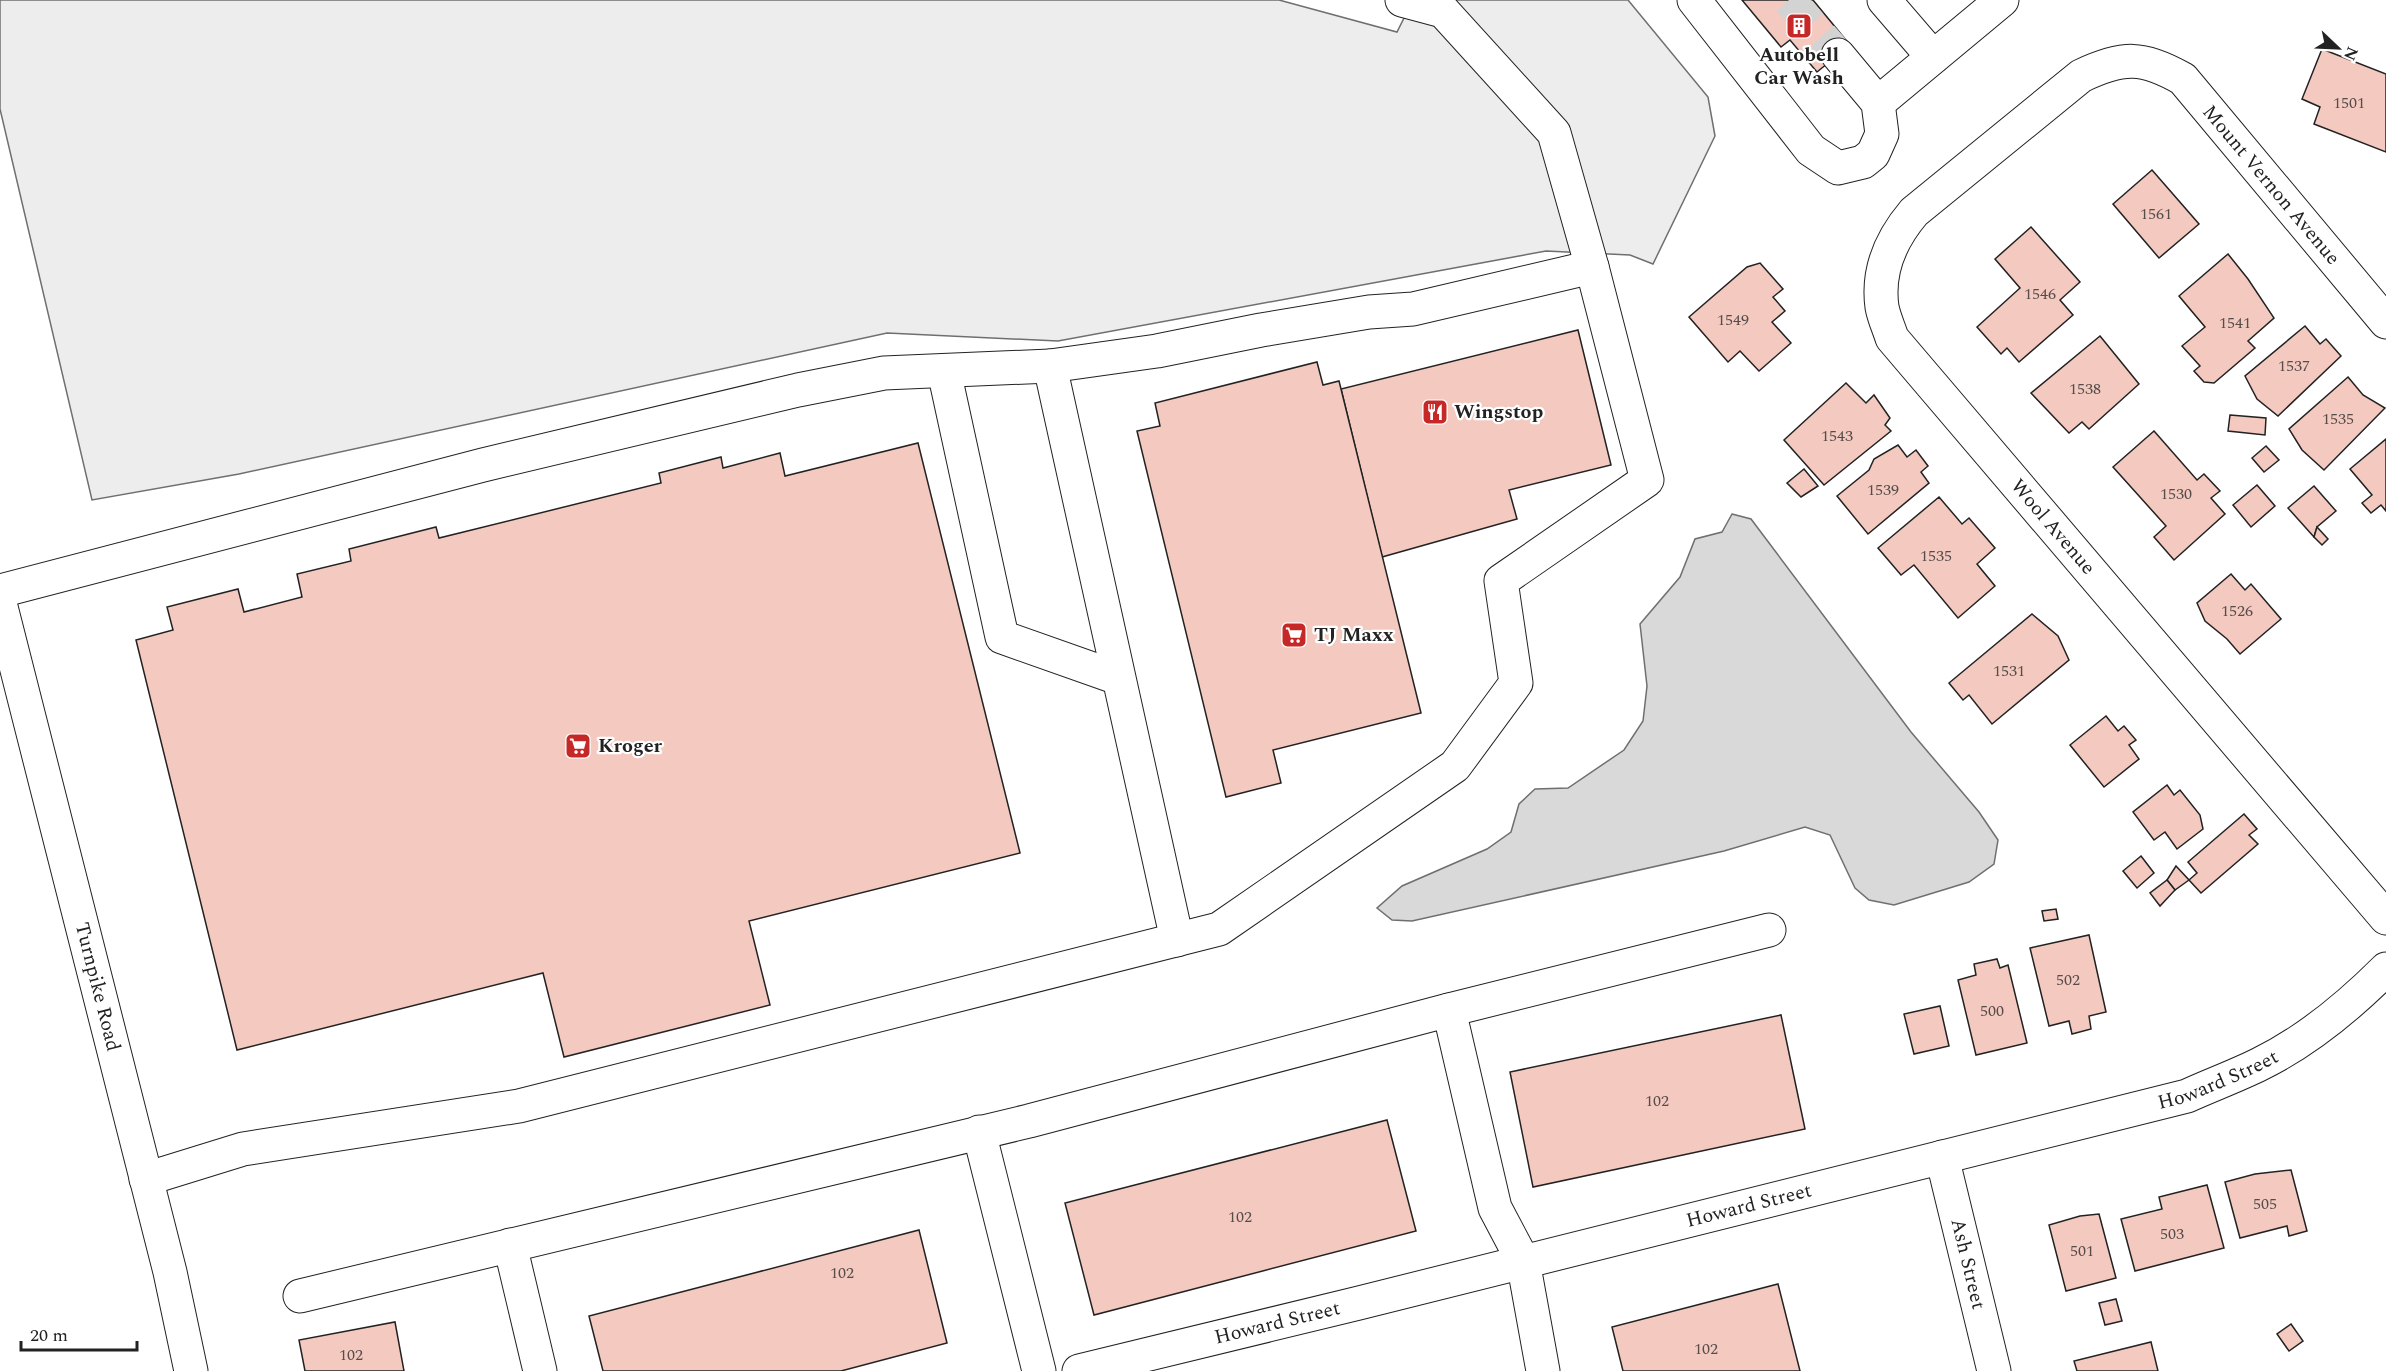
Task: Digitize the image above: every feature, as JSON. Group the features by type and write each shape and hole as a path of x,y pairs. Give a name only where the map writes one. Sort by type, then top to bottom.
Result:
{"street":[{"path":"146,1179 243,1149 519,1106 1219,929 1455,766 1516,683 1501,582 1647,480 1592,267 1554,133 1443,11 1402,0"},
{"path":"1694,0 1811,150 1838,168 1863,162 1873,154 1882,134 1878,103 1838,55"},
{"path":"1884,0 1933,57"},
{"path":"1878,103 2002,0"},
{"name":"Mount Vernon Avenue","path":"2013,132 2081,76 2106,64 2133,60 2159,66 2183,79 2386,322"},
{"name":"Wool Avenue","path":"2013,132 1914,212 1902,226 1887,253 1881,284 1882,309 1892,338 2386,918"},
{"path":"0,591 483,465 798,390 884,373 1050,366 1157,351 1261,330 1369,312 1413,309 1592,267"},
{"path":"1050,366 1177,940"},
{"path":"944,371 1002,636 1118,678"},
{"name":"Turnpike Road","path":"0,603 5,645 170,1272 191,1371"},
{"path":"300,1296 980,1132 1768,930"},
{"name":"Howard Street","path":"1079,1371 1359,1304 2187,1096 2262,1064 2320,1028 2362,994 2386,969"},
{"path":"1449,1010 1496,1208 1523,1261 1543,1371"},
{"path":"980,1132 1039,1371"},
{"name":"Ash Street","path":"1942,1157 1994,1371"},
{"path":"510,1245 540,1371"}],"shaded area":[{"path":"0,0 1279,0 1397,32 1413,0 1628,0 1708,97 1715,136 1653,264 1630,255 1546,251 1058,341 887,333 239,474 92,500 0,109"},
{"path":"1732,514 1751,519 1911,732 1979,812 1998,840 1994,864 1969,882 1894,905 1869,900 1855,888 1830,835 1805,827 1724,851 1412,921 1392,920 1377,908 1402,886 1487,849 1511,832 1519,804 1535,789 1568,788 1624,750 1643,721 1647,686 1640,624 1680,577 1695,539 1722,532"}],"building":[{"name":"Autobell Car Wash","path":"1742,0 1813,0 1850,45 1817,72 1790,40 1781,47"},
{"path":"2322,49 2386,74 2386,152 2314,124 2320,107 2302,99"},
{"path":"2152,170 2199,224 2159,258 2113,204"},
{"path":"2031,227 2080,282 2060,300 2073,315 2019,362 2007,348 2001,354 1977,327 2020,288 1995,259"},
{"path":"2228,254 2274,318 2248,341 2255,348 2214,383 2204,382 2194,371 2200,366 2182,346 2205,327 2179,296"},
{"path":"1760,263 1783,289 1773,297 1785,311 1772,322 1791,343 1759,371 1740,351 1728,362 1689,317 1747,267"},
{"path":"2305,326 2320,344 2326,339 2341,356 2278,416 2257,399 2245,376"},
{"path":"1578,330 1611,465 1509,490 1517,519 1382,557 1341,389"},
{"path":"2100,336 2139,384 2089,429 2082,422 2069,433 2031,393"},
{"name":"TJ Maxx","path":"1317,362 1323,385 1339,381 1421,713 1273,750 1281,783 1226,797 1137,431 1160,426 1155,403"},
{"path":"2348,377 2363,395 2385,408 2324,470 2302,450 2289,429"},
{"path":"1846,383 1866,403 1874,395 1890,418 1885,425 1891,431 1824,485 1784,440"},
{"path":"2230,415 2266,418 2265,435 2228,431"},
{"path":"2154,431 2197,480 2204,474 2220,491 2211,498 2225,514 2174,560 2154,537 2166,526 2113,467"},
{"path":"2386,439 2386,511 2381,505 2371,513 2362,503 2372,495 2350,469"},
{"name":"Kroger","path":"918,443 1020,853 749,921 770,1005 564,1057 543,973 237,1050 136,640 173,630 167,607 238,589 244,612 302,597 297,574 351,561 349,549 436,527 439,538 661,483 659,473 721,457 723,468 780,453 785,476"},
{"path":"1898,445 1907,457 1916,450 1928,466 1921,472 1929,483 1868,534 1837,496 1869,470 1874,459"},
{"path":"2266,446 2279,460 2264,472 2252,458"},
{"path":"1804,469 1818,486 1801,497 1787,483"},
{"path":"2257,485 2275,506 2251,527 2233,505"},
{"path":"2314,486 2336,511 2317,527 2314,537 2288,508"},
{"path":"1939,497 1962,524 1969,518 1995,548 1977,564 1995,586 1958,618 1914,565 1901,575 1878,548"},
{"path":"2317,527 2328,539 2322,545 2314,537"},
{"path":"2231,574 2245,590 2251,584 2281,619 2240,654 2227,639 2205,621 2197,603"},
{"path":"2032,614 2058,636 2069,660 1992,724 1969,695 1963,700 1949,683"},
{"path":"2106,716 2118,731 2124,726 2136,740 2129,745 2139,759 2104,787 2070,745"},
{"path":"2167,785 2174,795 2180,790 2200,815 2203,829 2177,849 2165,832 2154,840 2133,812"},
{"path":"2244,814 2257,829 2249,835 2258,844 2201,893 2189,880 2197,873 2188,862"},
{"path":"2141,856 2154,873 2137,888 2123,871"},
{"path":"2176,866 2189,880 2175,890 2167,880"},
{"path":"2167,880 2175,890 2160,906 2150,893"},
{"path":"2056,909 2058,919 2044,921 2042,911"},
{"path":"2089,935 2106,1012 2089,1016 2091,1029 2072,1034 2069,1021 2049,1026 2030,948"},
{"path":"1997,959 2000,968 2008,965 2027,1043 1976,1055 1958,980 1976,975 1974,964"},
{"path":"1940,1006 1949,1046 1914,1054 1904,1014"},
{"path":"1781,1015 1805,1129 1533,1187 1510,1072"},
{"path":"1387,1120 1416,1231 1094,1315 1065,1203"},
{"path":"2291,1170 2307,1231 2289,1236 2287,1226 2240,1238 2225,1182 2255,1174"},
{"path":"2207,1185 2224,1248 2135,1271 2121,1219 2162,1209 2159,1197"},
{"path":"2099,1214 2116,1278 2066,1291 2049,1225 2080,1216"},
{"path":"919,1230 947,1343 841,1371 603,1371 589,1316"},
{"path":"1778,1284 1800,1371 1623,1371 1612,1327"},
{"path":"2116,1299 2122,1321 2105,1325 2099,1303"},
{"path":"395,1322 404,1371 305,1371 299,1340"},
{"path":"2291,1324 2303,1341 2289,1351 2277,1334"},
{"path":"2151,1342 2158,1371 2077,1371 2074,1361"}],"tunnel":[{"path":"1789,0 1838,55"}],"place":[{"name":"Autobell Car Wash","path":"1799,26"},
{"name":"Wingstop","path":"1435,412"},
{"name":"TJ Maxx","path":"1294,635"},
{"name":"Kroger","path":"578,746"}]}
